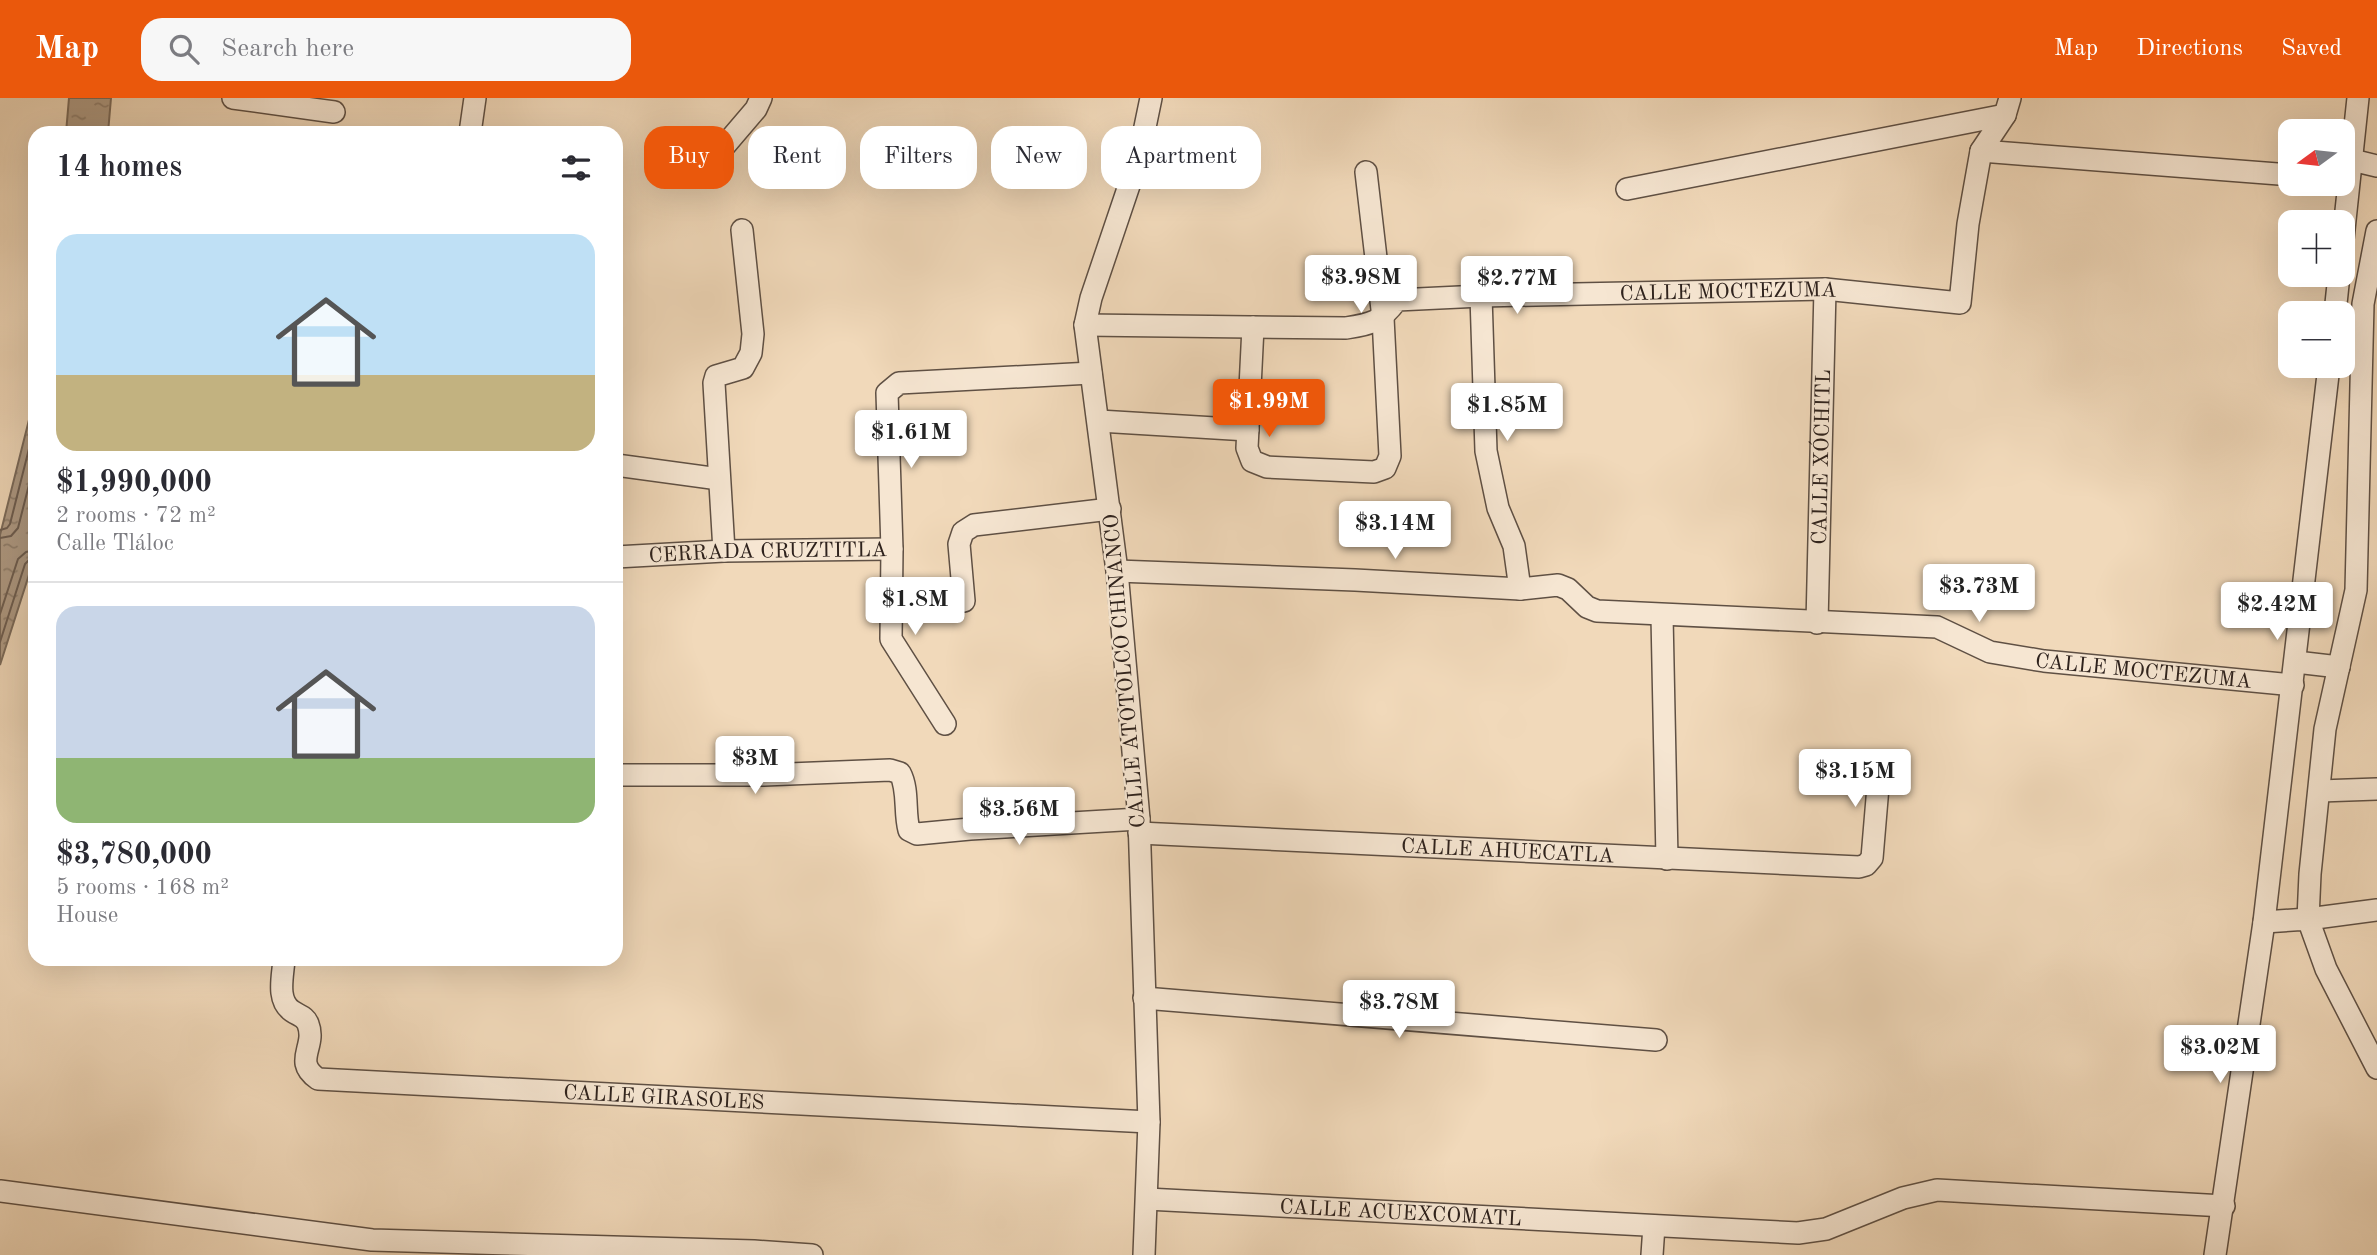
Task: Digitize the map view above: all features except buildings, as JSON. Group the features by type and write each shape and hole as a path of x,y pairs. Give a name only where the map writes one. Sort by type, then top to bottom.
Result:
{"street":[{"path":"233,98 334,114"},
{"path":"471,126 475,98"},
{"path":"734,135 756,109 761,98"},
{"name":"CALLE ATOTOLCO CHINANCO","path":"1144,1255 1149,1122 1139,826 1117,571 1086,325 1091,298 1139,156 1151,98"},
{"path":"2355,119 2358,98"},
{"path":"2008,107 1981,151 2278,174"},
{"path":"1628,189 2008,107"},
{"name":"CALLE MOCTEZUMA","path":"1086,325 1346,328 1369,324 1383,318 1397,300 1481,296 1825,289 1960,303 1968,224 1981,151"},
{"path":"2356,171 2377,166"},
{"path":"1253,327 1247,447 1252,461 1267,467 1374,472 1385,468 1391,456 1383,318 1366,172"},
{"path":"724,551 715,383 716,376 743,368 751,353 753,334 741,230"},
{"path":"2377,231 2370,305 2367,590 2339,667 2325,729 2308,919 2326,970 2377,1068"},
{"name":"CALLE XÓCHITL","path":"1817,623 1825,289"},
{"path":"1481,296 1486,451 1498,508 1514,546 1520,589"},
{"name":"CERRADA CRUZTITLA","path":"623,557 724,551 892,548 887,393 900,383 1091,373"},
{"path":"2215,1255 2264,922 2328,378"},
{"path":"1099,421 1248,430"},
{"path":"623,466 719,479"},
{"path":"964,601 959,544 962,533 974,525 1110,509"},
{"path":"892,548 891,639 945,723"},
{"name":"CALLE MOCTEZUMA","path":"1117,571 1520,589 1558,585 1568,589 1587,607 1597,611 1937,627 1990,652 2044,661 2293,685"},
{"path":"1662,616 1667,859"},
{"path":"2296,662 2339,667"},
{"name":"CALLE AHUECATLA","path":"623,775 764,775 890,770 900,773 904,781 906,820 909,830 918,834 983,828 1139,826 1667,859 1858,867 1867,865 1872,858 1880,763"},
{"path":"2320,790 2377,789"},
{"path":"2264,922 2377,910"},
{"name":"CALLE GIRASOLES","path":"283,966 281,996 286,1006 303,1016 308,1023 310,1033 305,1065 318,1079 1149,1122"},
{"path":"1144,998 1656,1040"},
{"name":"CALLE ACUEXCOMATL","path":"1147,1199 1798,1233 1826,1228 1903,1198 1937,1190 2224,1206"},
{"path":"0,1191 372,1248 811,1255"},
{"path":"1652,1255 1654,1226"}],"water":[{"path":"69,98 111,98 109,126 67,126"},
{"path":"28,424 28,578 0,665 0,535"}]}
